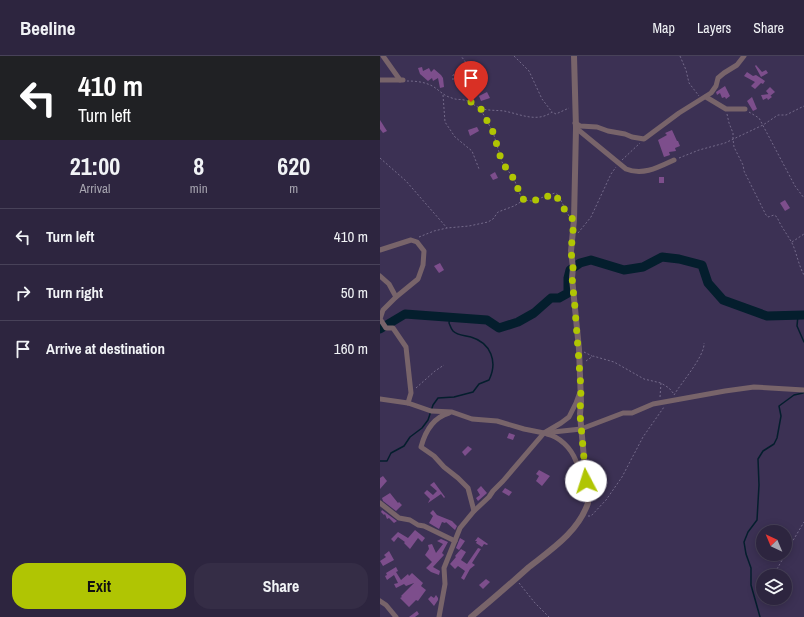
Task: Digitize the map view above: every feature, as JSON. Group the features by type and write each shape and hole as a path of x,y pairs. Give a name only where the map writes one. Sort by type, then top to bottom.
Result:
{"street":[{"path":"383,56 401,80"},
{"path":"471,617 554,548 582,518 588,503 580,414 581,389 579,349 572,287 573,268 571,251 574,220 576,126 574,104 574,56"},
{"path":"576,126 597,128 644,139 711,93 716,86 718,78 737,64 744,56"},
{"path":"380,80 401,80"},
{"path":"704,98 726,109 745,109"},
{"path":"576,126 626,169 634,172 649,171 674,160"},
{"path":"380,250 411,240 417,242 424,251 423,265 418,279 383,310 380,319 386,328 393,328 406,347 411,393 408,403"},
{"path":"380,276 389,284 396,297"},
{"path":"544,433 581,428 616,416 632,413 653,404 725,391 754,387 804,390"},
{"path":"439,617 445,584 444,568 460,528 544,433 561,424 569,417 581,389"},
{"path":"380,399 408,403 431,411 452,412 472,419 497,421 555,437 563,442 576,459 581,475 586,481"},
{"path":"452,412 443,415 430,426 424,436 421,448 434,456 468,488 474,511"},
{"path":"380,503 399,518 410,520 455,541"},
{"path":"380,601 386,605 396,617"}],"path":[{"path":"453,80 453,75 470,70 461,56"},
{"path":"514,56 529,71 542,98 552,112"},
{"path":"680,56 686,70 689,83 696,93 704,98"},
{"path":"401,80 429,84 443,95 454,99 471,102 481,109 505,111 526,117 540,117 552,112 556,114 574,104"},
{"path":"443,95 445,122 455,137 472,151 479,169"},
{"path":"674,160 699,150 725,144 763,125 778,115 786,115 804,106"},
{"path":"481,109 493,132 502,162 514,179 522,199 524,200"},
{"path":"726,109 733,133 734,147 743,165 744,171 766,215 768,217 774,215 777,216 792,242 799,260 800,268 804,275"},
{"path":"745,109 759,118 795,186 804,198"},
{"path":"573,240 591,217 611,174 619,162 644,139"},
{"path":"380,158 406,181 447,228"},
{"path":"411,240 434,231 488,222 498,212 514,206 524,200 532,201 555,194 568,215 574,220"},
{"path":"792,242 804,234"},
{"path":"579,349 593,356 614,362 644,378 670,388 674,395 701,355 704,348 704,343"},
{"path":"580,366 593,356"},
{"path":"411,393 435,371 444,365"},
{"path":"660,403 661,384"},
{"path":"582,518 591,516 606,500 622,477 643,437 670,401"},
{"path":"792,542 804,522"},
{"path":"516,580 534,603 549,617"}],"building":[{"path":"756,65 762,72 766,70 768,73 761,77 755,66"},
{"path":"422,67 423,71 429,68 431,72 434,69 441,75 443,78 444,87 440,88 438,78 433,81 432,78 428,81 420,74 418,68"},
{"path":"747,72 753,76 756,75 765,81 755,89 751,86 755,82 744,76"},
{"path":"725,86 730,96 726,99 725,97 722,98 720,93 717,95 716,92"},
{"path":"770,87 775,92 770,96 766,91"},
{"path":"487,92 490,98 481,101 479,96"},
{"path":"769,94 772,97 768,100 767,98 763,100 761,95"},
{"path":"752,97 757,109 753,111 747,101"},
{"path":"380,120 387,131 383,133 380,129"},
{"path":"477,127 479,131 470,136 468,130"},
{"path":"672,130 680,146 675,148 676,151 669,152 670,155 664,157 658,140 667,135 665,133"},
{"path":"495,172 498,178 493,180 490,175"},
{"path":"659,177 664,177 664,183 659,183"},
{"path":"785,200 790,208 785,211 780,203"},
{"path":"440,263 444,270 439,273 434,266"},
{"path":"509,433 515,435 513,440 507,438"},
{"path":"468,446 472,449 465,456 462,452"},
{"path":"539,470 550,476 542,486 536,481 539,476 536,474"},
{"path":"383,476 387,481 380,489 380,478"},
{"path":"434,482 445,497 444,498 441,494 428,503 430,499 424,493 427,490 433,495 437,491 430,485"},
{"path":"481,486 487,493 478,501 476,498 480,495 477,490"},
{"path":"505,488 512,492 509,496 502,492"},
{"path":"390,493 398,503 399,502 402,505 396,511 383,501 382,498"},
{"path":"382,510 397,521 394,523 389,518 387,519 385,514 384,515 381,512"},
{"path":"433,510 437,515 452,521 457,526 455,530 446,522 442,522 439,529 429,523 433,516 430,513"},
{"path":"415,530 425,538 422,542 418,538 410,549 404,543 405,542 398,537 394,542 391,539 398,532 408,538"},
{"path":"478,537 488,544 484,544 482,547 476,543 477,541 475,541"},
{"path":"460,538 465,541 459,550 456,548"},
{"path":"441,539 448,542 442,553 444,555 433,567 440,571 439,575 426,568 432,562 425,555 429,549 428,545 432,544 436,553 443,544 437,541"},
{"path":"478,548 481,549 472,563 475,565 470,569 464,580 461,578 465,571 458,566 455,569 450,564 461,549 466,552 461,560 467,564"},
{"path":"389,551 394,560 383,566 380,561 386,557 384,555"},
{"path":"396,567 398,571 396,572 401,580 408,574 409,576 412,573 423,583 421,586 426,590 418,601 416,600 409,607 400,598 414,583 406,586 404,584 396,588 394,584 398,583 394,575 387,580 385,576 387,575 386,573"},
{"path":"486,579 490,582 483,589 479,585"},
{"path":"436,595 438,600 434,606 428,599 431,596 434,598"},
{"path":"417,611 419,614 415,617 409,617"}],"waterway":[{"path":"380,329 405,314 487,320 499,328 518,322 534,313 551,298 559,298 568,293 568,278 570,270 580,263 591,260 624,270 643,267 662,257 679,259 702,265 708,283 723,300 767,316 804,315"},
{"path":"798,315 797,326 804,342"},
{"path":"380,461 387,461 391,453 404,446 410,437 422,428 428,420 433,405 438,398 454,397 473,392 479,384 489,380 492,373 493,360 488,348 478,340 455,333 449,323 450,317"},
{"path":"760,617 751,585 751,568 744,542 748,532 757,520 759,485 758,459 763,451 774,444 777,438 781,416 779,406 794,395 804,392"}],"route":[{"path":"471,102 481,109 493,132 502,162 514,179 522,199 532,201 555,194 558,195 566,212 574,220 571,251 573,268 572,287 579,349 581,389 580,414 586,481"}]}
